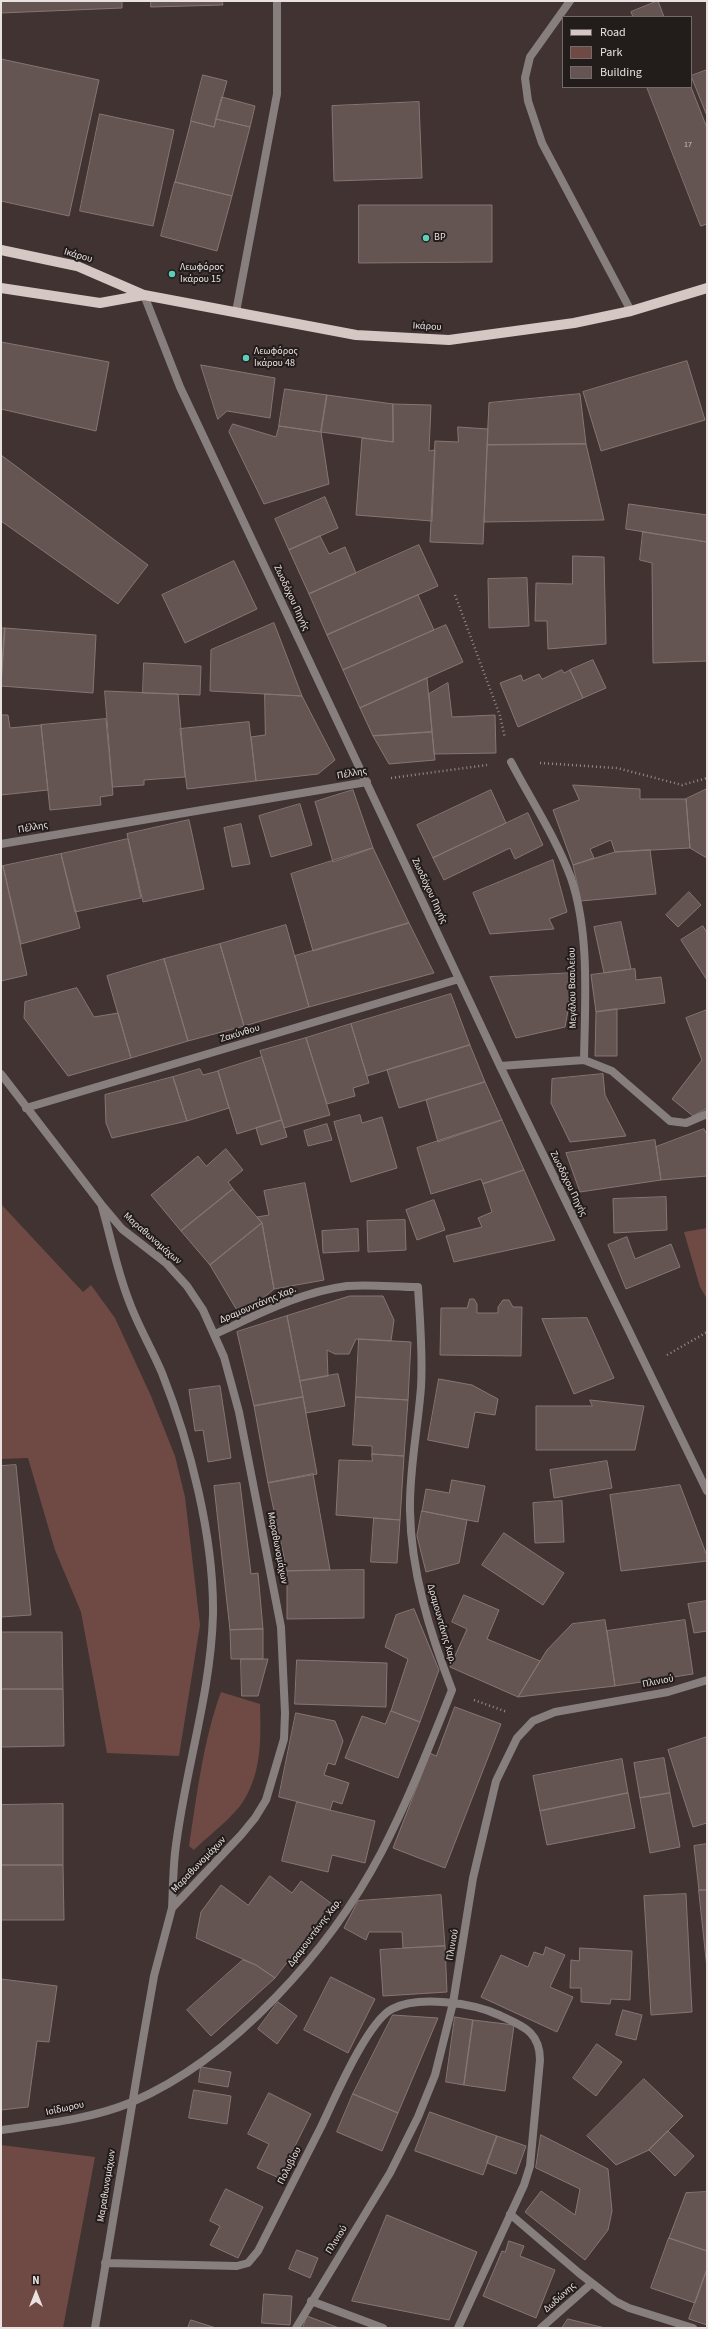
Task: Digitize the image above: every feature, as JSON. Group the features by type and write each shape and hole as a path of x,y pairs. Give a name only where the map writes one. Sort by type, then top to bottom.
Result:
{"main road":[{"name":"Ικάρου","path":"1,250 77,266 144,295 356,335 449,340 574,323 631,311 707,288"},
{"name":"Ικάρου","path":"1,288 100,303 144,295"}],"street":[{"path":"236,312 277,94 277,1"},
{"path":"570,1 530,57 525,78 528,101 542,142 631,311"},
{"name":"Ζωοδόχου Πηγής","path":"144,295 180,387 500,1066 707,1491"},
{"name":"Μεγάλου Βασιλείου","path":"511,762 564,862 571,880 579,915 584,957 584,1060"},
{"name":"Πέλλης","path":"1,844 367,782"},
{"name":"Ζακύνθου","path":"26,1108 459,979"},
{"path":"500,1066 584,1060 612,1071 670,1121 686,1123 707,1114"},
{"name":"Μαραθωνομάχων","path":"1,1074 26,1108 122,1229 166,1263 187,1286 203,1310 215,1334 230,1375 239,1412 277,1600 282,1652 285,1713 284,1739 272,1784 255,1818 172,1908"},
{"name":"Μαραθωνομάχων","path":"96,2328 104,2263 131,2102 154,1976 172,1908 175,1853 205,1687 212,1634 213,1612 209,1553 195,1481 180,1426 162,1372 128,1300 101,1204"},
{"name":"Δραμουντάνης Χαρ.","path":"131,2102 162,2087 208,2057 267,2007 312,1955 366,1880 381,1853 452,1690 437,1652 416,1574 411,1532 410,1490 421,1364 418,1287 348,1286 319,1292 283,1304 215,1334"},
{"name":"Πλινιού","path":"296,2328 311,2301 374,2200 409,2139 435,2075 453,2003 473,1878 496,1781 517,1738 533,1721 543,1716 574,1707 668,1692 707,1680"},
{"path":"453,2003 480,2008 510,2020 532,2034 540,2047 530,2166 524,2185 458,2328"},
{"name":"Πολυβίου","path":"104,2263 237,2266 248,2263 258,2251 355,2059 380,2018 392,2008 412,2004 453,2003"},
{"name":"Ισίδωρου","path":"1,2130 67,2120 131,2102"},
{"path":"510,2214 615,2301 629,2308 693,2328"},
{"name":"Δωδώνης","path":"541,2328 592,2283"},
{"path":"311,2301 383,2328"}],"path":[{"path":"455,595 500,716 511,762"},
{"name":"Πέλλης","path":"367,782 511,762 618,768 682,785 707,778"},
{"path":"646,1367 707,1332"},
{"path":"452,1690 533,1721"}],"green space":[{"path":"1,1204 83,1292 91,1285 115,1318 151,1396 175,1456 185,1497 200,1625 179,1756 107,1753 81,1612 55,1550 28,1458 1,1459"},
{"path":"707,1228 707,1299 700,1287 684,1232"},
{"path":"221,1692 260,1704 260,1741 257,1766 250,1789 240,1806 194,1850 189,1846 198,1788 205,1749"},
{"path":"1,2145 95,2157 63,2328 1,2328"}],"building":[{"path":"1,1 122,1 122,8 1,13"},
{"path":"151,1 222,1 223,5 151,7"},
{"path":"658,1 664,16 633,16 631,12"},
{"path":"1,59 99,80 69,216 1,201"},
{"path":"707,70 707,116 692,78 692,76"},
{"path":"203,75 227,81 214,127 191,121"},
{"path":"647,88 691,88 707,128 707,224 701,226"},
{"path":"222,97 255,106 250,127 216,119"},
{"path":"419,102 422,178 334,181 332,106"},
{"path":"100,114 174,130 153,226 80,211"},
{"path":"216,119 250,127 232,196 175,182 191,121 214,127"},
{"path":"175,182 232,196 217,251 161,236"},
{"path":"359,205 492,205 492,262 359,263"},
{"path":"1,342 109,362 96,431 1,409"},
{"path":"687,361 705,420 601,451 583,392"},
{"path":"201,365 275,378 270,418 227,411 218,419"},
{"path":"285,389 327,395 321,432 279,426"},
{"path":"580,394 586,444 487,445 489,403"},
{"path":"327,395 393,404 393,442 321,432"},
{"path":"393,404 431,405 429,451 435,450 432,521 356,515 362,438 393,442"},
{"path":"233,424 276,437 279,426 321,432 329,484 264,504 229,432"},
{"path":"458,427 488,429 483,544 430,542 435,441 458,442"},
{"path":"586,444 604,520 484,522 487,445"},
{"path":"1,455 148,565 118,604 1,521"},
{"path":"325,497 338,528 289,550 275,519"},
{"path":"629,504 707,515 707,542 626,529"},
{"path":"643,532 707,542 707,661 653,663 652,563 640,560"},
{"path":"320,536 329,554 345,547 356,573 309,594 289,550"},
{"path":"419,545 438,586 327,635 309,594"},
{"path":"573,556 604,557 606,644 548,649 547,621 535,621 536,583 572,584"},
{"path":"234,561 257,609 185,643 162,595"},
{"path":"527,578 529,626 489,628 488,579"},
{"path":"418,595 434,630 343,670 327,635"},
{"path":"274,623 302,696 210,691 211,650"},
{"path":"446,625 463,662 360,708 343,670"},
{"path":"1,628 5,628 1,686"},
{"path":"5,628 96,635 93,693 1,686"},
{"path":"593,660 606,688 583,698 570,670"},
{"path":"144,663 201,666 200,695 143,693"},
{"path":"562,670 564,673 570,670 583,698 518,727 500,683 521,675 523,681 539,674 542,679"},
{"path":"427,678 432,732 373,736 360,708"},
{"path":"448,683 452,717 495,715 496,753 434,754 429,694"},
{"path":"105,691 178,694 185,777 144,780 144,785 113,787"},
{"path":"265,694 302,696 335,760 318,774 256,781 251,737 265,735"},
{"path":"1,715 8,715 10,728 41,725 48,790 1,795"},
{"path":"106,719 113,795 100,797 101,805 50,810 41,725"},
{"path":"249,722 256,781 187,789 180,729"},
{"path":"432,732 435,760 389,764 373,736"},
{"path":"573,785 640,789 640,799 686,799 690,848 615,852 611,840 590,849 594,858 573,865 553,810 579,800"},
{"path":"707,789 707,857 705,857 690,848 686,799"},
{"path":"353,790 373,848 333,862 315,802"},
{"path":"491,790 506,823 433,858 417,825"},
{"path":"300,804 312,845 271,857 259,816"},
{"path":"528,813 543,845 515,859 510,848 444,880 433,858"},
{"path":"189,820 204,889 143,902 127,834"},
{"path":"241,824 250,864 232,867 224,828"},
{"path":"128,839 141,898 75,912 61,854"},
{"path":"373,848 409,923 313,951 291,874"},
{"path":"650,850 656,894 581,901 573,865 615,852"},
{"path":"61,854 80,928 21,944 3,866"},
{"path":"553,860 567,912 549,919 554,929 490,934 473,893"},
{"path":"1,866 3,866 27,975 1,981"},
{"path":"689,892 701,905 678,927 666,915"},
{"path":"621,922 631,969 604,973 594,927"},
{"path":"409,923 434,973 309,1007 295,956"},
{"path":"286,925 309,1007 244,1026 220,944"},
{"path":"703,926 707,933 707,980 681,940"},
{"path":"220,944 244,1026 188,1041 164,959"},
{"path":"164,959 188,1041 131,1058 107,976"},
{"path":"635,969 636,980 661,977 665,1003 596,1012 591,975"},
{"path":"575,973 565,1027 516,1038 490,977"},
{"path":"77,988 94,1017 118,1013 131,1058 68,1076 24,1018 25,1002"},
{"path":"451,994 470,1045 367,1076 351,1024"},
{"path":"617,1009 617,1056 595,1056 596,1012"},
{"path":"707,1010 707,1108 693,1116 672,1099 702,1060 686,1018"},
{"path":"351,1024 369,1083 353,1088 355,1096 327,1104 306,1038"},
{"path":"306,1038 330,1115 284,1128 260,1051"},
{"path":"470,1045 485,1082 399,1108 387,1070"},
{"path":"262,1057 282,1120 237,1134 218,1071"},
{"path":"200,1069 203,1075 218,1071 229,1108 187,1121 173,1077"},
{"path":"603,1074 605,1095 626,1136 570,1142 551,1103 552,1079"},
{"path":"173,1077 187,1121 112,1138 106,1123 105,1095"},
{"path":"485,1082 502,1120 438,1142 426,1100"},
{"path":"360,1115 362,1123 382,1117 397,1168 351,1182 334,1122"},
{"path":"282,1120 287,1137 261,1145 256,1128"},
{"path":"502,1120 524,1170 483,1184 481,1179 431,1194 417,1148"},
{"path":"327,1124 332,1140 308,1146 304,1131"},
{"path":"704,1129 707,1135 707,1176 661,1180 656,1147"},
{"path":"655,1140 661,1180 580,1192 566,1153"},
{"path":"226,1149 243,1170 228,1182 233,1189 181,1231 151,1195 198,1156 206,1166"},
{"path":"524,1170 555,1240 454,1262 446,1236 482,1227 478,1218 492,1212 483,1184"},
{"path":"305,1183 324,1280 274,1289 262,1223 257,1217 269,1215 264,1191"},
{"path":"233,1189 262,1223 210,1265 181,1231"},
{"path":"666,1197 667,1230 614,1233 613,1199"},
{"path":"434,1200 445,1230 417,1240 406,1210"},
{"path":"405,1220 406,1250 368,1252 367,1221"},
{"path":"262,1223 274,1289 241,1317 210,1265"},
{"path":"358,1229 359,1251 323,1253 322,1231"},
{"path":"627,1237 635,1259 671,1244 680,1267 626,1289 608,1245"},
{"path":"350,1296 383,1296 394,1320 391,1341 356,1339 349,1354 335,1354 327,1350 328,1376 300,1381 287,1316"},
{"path":"470,1299 474,1299 477,1304 477,1313 498,1313 498,1307 503,1300 509,1300 513,1307 522,1307 521,1356 440,1355 441,1308 467,1308"},
{"path":"287,1316 303,1397 254,1406 237,1332"},
{"path":"587,1318 614,1378 574,1394 542,1319"},
{"path":"359,1339 411,1342 408,1400 356,1397"},
{"path":"338,1374 345,1406 306,1413 300,1381"},
{"path":"439,1379 472,1385 498,1399 495,1415 475,1412 468,1448 428,1440"},
{"path":"220,1386 231,1458 208,1462 203,1430 195,1431 189,1390"},
{"path":"303,1397 317,1474 268,1483 254,1406"},
{"path":"356,1397 408,1400 404,1456 372,1454 372,1446 353,1445"},
{"path":"590,1400 644,1406 635,1450 536,1450 536,1406 592,1406"},
{"path":"372,1454 404,1456 400,1520 336,1515 339,1460 372,1461"},
{"path":"607,1461 612,1488 554,1498 550,1470"},
{"path":"16,1465 31,1615 1,1617 1,1466"},
{"path":"313,1474 330,1570 287,1571 268,1483"},
{"path":"452,1480 485,1486 478,1522 422,1511 426,1489 449,1493"},
{"path":"240,1483 251,1574 258,1573 263,1629 230,1630 214,1486"},
{"path":"680,1485 707,1556 707,1561 621,1571 610,1495"},
{"path":"562,1501 564,1542 535,1543 533,1503"},
{"path":"422,1511 467,1520 459,1563 426,1572 417,1536"},
{"path":"374,1518 400,1520 397,1563 371,1562"},
{"path":"504,1533 564,1573 543,1605 482,1565"},
{"path":"364,1570 364,1618 287,1619 287,1571"},
{"path":"464,1595 499,1610 487,1639 540,1661 518,1697 450,1667 467,1629 452,1622"},
{"path":"707,1601 707,1631 694,1633 688,1604"},
{"path":"414,1609 439,1670 420,1722 391,1711 408,1659 385,1647 396,1615"},
{"path":"605,1620 615,1686 518,1697 547,1650 572,1624"},
{"path":"685,1620 693,1674 615,1686 607,1631"},
{"path":"263,1629 263,1659 231,1659 230,1630"},
{"path":"1,1632 62,1632 63,1689 1,1689"},
{"path":"241,1659 268,1659 258,1696 242,1696"},
{"path":"297,1660 387,1663 386,1707 295,1704"},
{"path":"1,1689 63,1689 64,1746 1,1747"},
{"path":"455,1707 501,1724 445,1868 393,1848 430,1753 436,1756"},
{"path":"391,1711 420,1722 398,1778 345,1758 362,1716 385,1724"},
{"path":"296,1713 335,1721 343,1741 335,1765 328,1763 324,1775 349,1783 342,1804 333,1801 330,1810 279,1797"},
{"path":"707,1737 707,1823 693,1827 668,1750"},
{"path":"664,1758 670,1793 640,1798 634,1763"},
{"path":"622,1759 628,1793 540,1811 533,1776"},
{"path":"628,1793 635,1828 547,1845 540,1811"},
{"path":"670,1793 680,1847 650,1853 640,1798"},
{"path":"297,1802 375,1821 365,1863 332,1855 328,1872 282,1861"},
{"path":"63,1804 63,1865 1,1865 1,1805"},
{"path":"707,1844 707,1890 699,1890 694,1846"},
{"path":"1,1865 63,1865 64,1920 1,1920"},
{"path":"270,1876 292,1893 301,1881 332,1904 275,1978 256,1965 196,1938 201,1912 221,1885 248,1905"},
{"path":"699,1890 707,1890 707,1968"},
{"path":"686,1894 692,2012 651,2015 644,1896"},
{"path":"441,1895 445,1946 403,1948 402,1932 369,1932 366,1940 344,1928 358,1901"},
{"path":"445,1946 447,1992 383,1996 380,1950"},
{"path":"546,1947 565,1955 550,1987 573,1997 557,2032 481,1997 501,1955 528,1967 534,1952 543,1955"},
{"path":"580,1948 632,1951 630,2000 611,1999 610,2004 581,2002 581,1988 570,1988 571,1960 579,1961"},
{"path":"243,1960 256,1965 275,1978 211,2036 187,2010"},
{"path":"331,1977 375,1999 348,2053 304,2030"},
{"path":"1,1979 57,1986 49,2042 37,2041 28,2107 1,2110"},
{"path":"278,2002 297,2016 277,2044 258,2029"},
{"path":"623,2010 642,2015 636,2040 616,2035"},
{"path":"393,2015 438,2018 398,2113 353,2094"},
{"path":"455,2017 473,2020 464,2085 446,2082"},
{"path":"473,2020 514,2025 505,2091 464,2085"},
{"path":"597,2044 622,2062 596,2096 573,2078"},
{"path":"201,2067 231,2072 228,2087 199,2082"},
{"path":"644,2079 683,2116 649,2150 616,2165 587,2136"},
{"path":"194,2090 231,2096 227,2124 189,2118"},
{"path":"269,2093 311,2114 279,2178 257,2168 269,2144 248,2134"},
{"path":"353,2094 398,2113 382,2151 337,2132"},
{"path":"430,2112 497,2136 483,2175 415,2151"},
{"path":"668,2131 694,2156 675,2176 649,2150"},
{"path":"541,2135 608,2169 612,2211 608,2230 585,2260 525,2212 541,2191 575,2215 580,2189 536,2168"},
{"path":"497,2136 526,2146 516,2174 487,2163"},
{"path":"226,2189 263,2207 238,2258 210,2245 220,2226 210,2221"},
{"path":"707,2192 707,2251 669,2238 686,2193"},
{"path":"387,2215 477,2252 449,2320 352,2301"},
{"path":"669,2238 707,2251 707,2269 695,2303 651,2288"},
{"path":"509,2241 524,2246 520,2256 555,2270 536,2318 483,2296 502,2251 505,2252"},
{"path":"297,2250 318,2258 310,2278 289,2269"},
{"path":"707,2269 707,2325 689,2319"},
{"path":"264,2294 292,2296 290,2325 262,2323"},
{"path":"307,2316 339,2328 303,2328"},
{"path":"568,2319 605,2328 562,2328"},
{"path":"191,2320 216,2328 188,2328"}],"place":[{"name":"BP","path":"426,238"},
{"name":"Λεωφόρος Ικάρου 15","path":"172,274"},
{"name":"Λεωφόρος Ικάρου 48","path":"246,358"}]}
